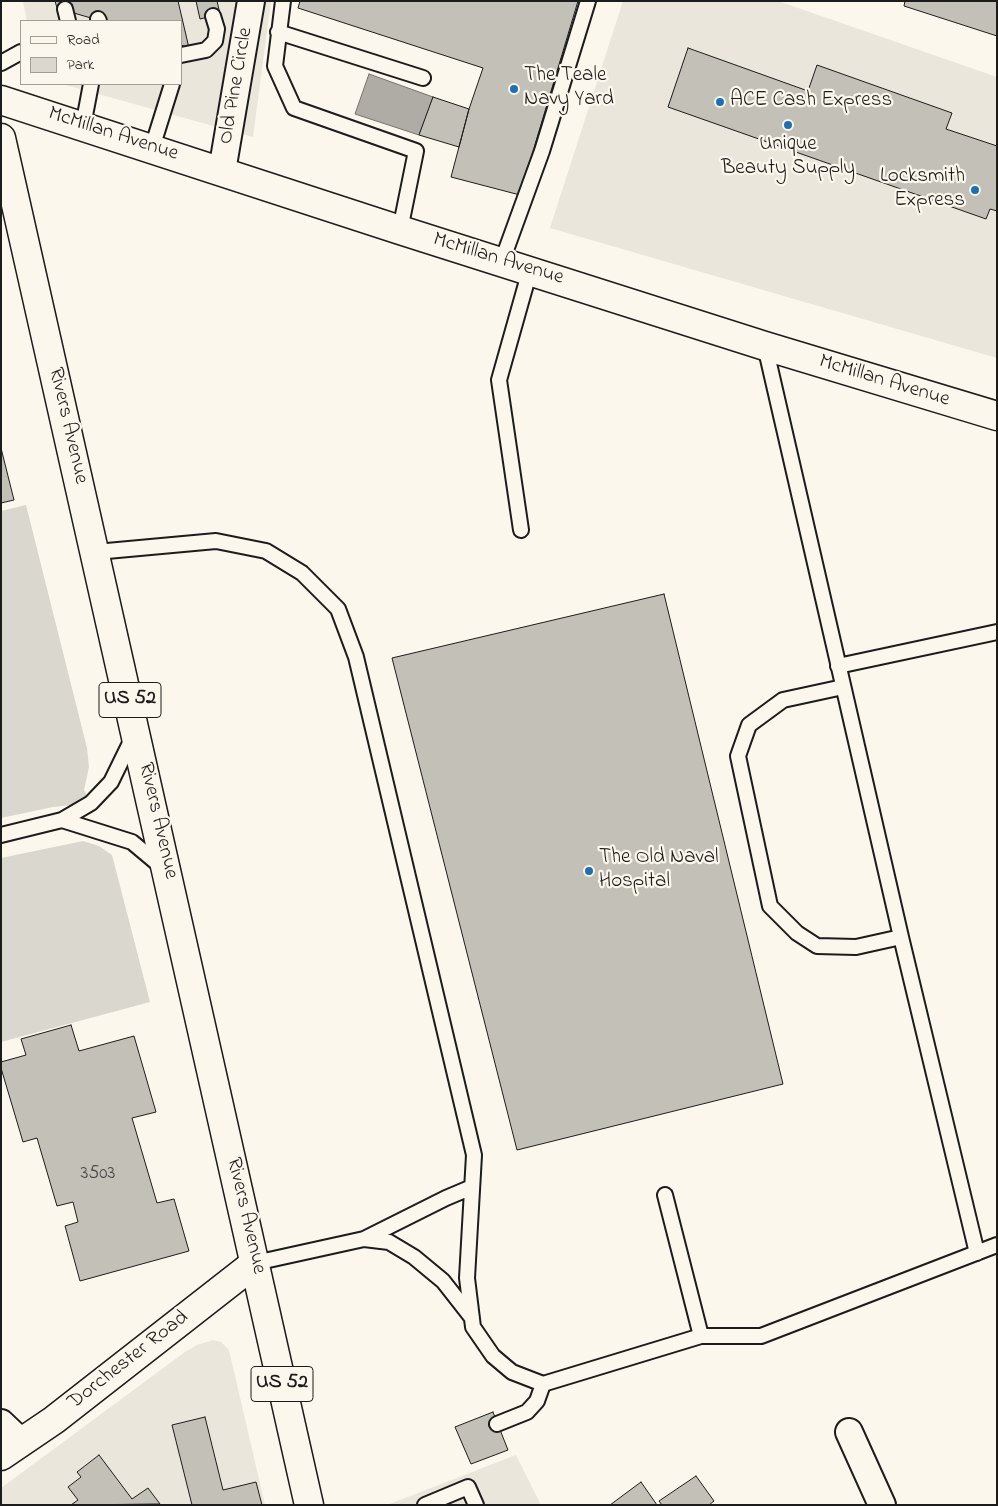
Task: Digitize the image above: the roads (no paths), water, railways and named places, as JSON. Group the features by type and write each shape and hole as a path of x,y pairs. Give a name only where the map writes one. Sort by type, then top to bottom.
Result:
{"main road":[{"name":"McMillan Avenue","path":"1,100 765,346 997,416"},
{"name":"Rivers Avenue","path":"1,138 96,552 309,1505"},
{"name":"Dorchester Road","path":"11,1449 54,1420 255,1263"}],"street":[{"name":"Old Pine Circle","path":"222,171 251,1"},
{"path":"1,1424 11,1449"},
{"path":"849,1432 882,1505"}],"lane":[{"path":"283,1 275,66 294,108 416,151 400,230"},
{"path":"502,261 542,152 588,1"},
{"path":"182,55 206,50 215,41 217,29 213,16"},
{"path":"278,32 422,78"},
{"path":"1,63 20,53"},
{"path":"83,126 91,85"},
{"path":"152,148 172,85"},
{"path":"521,530 499,380 530,270"},
{"path":"765,346 900,937 977,1253"},
{"path":"96,552 216,541 266,551 302,573 338,609 356,658 474,1155 467,1278 473,1327 493,1356 512,1372 543,1384 701,1336 761,1336 997,1245"},
{"path":"838,666 997,632"},
{"path":"843,687 784,700 749,725 738,756 770,906 797,933 817,946 856,947 900,937"},
{"path":"1,835 62,820 91,803 111,782 136,730"},
{"path":"62,820 132,842 168,872"},
{"path":"255,1263 364,1239 472,1187"},
{"path":"665,1195 701,1336"},
{"path":"364,1239 389,1242 414,1256 443,1281 472,1318"},
{"path":"497,1424 527,1412 537,1401 543,1384"},
{"path":"425,1505 468,1487 476,1505"}],"place":[{"name":"The Teale Navy Yard","path":"514,89"},
{"name":"ACE Cash Express","path":"720,102"},
{"name":"Unique Beauty Supply","path":"788,125"},
{"name":"Locksmith Express","path":"975,190"},
{"name":"The Old Naval Hospital","path":"589,871"}]}
